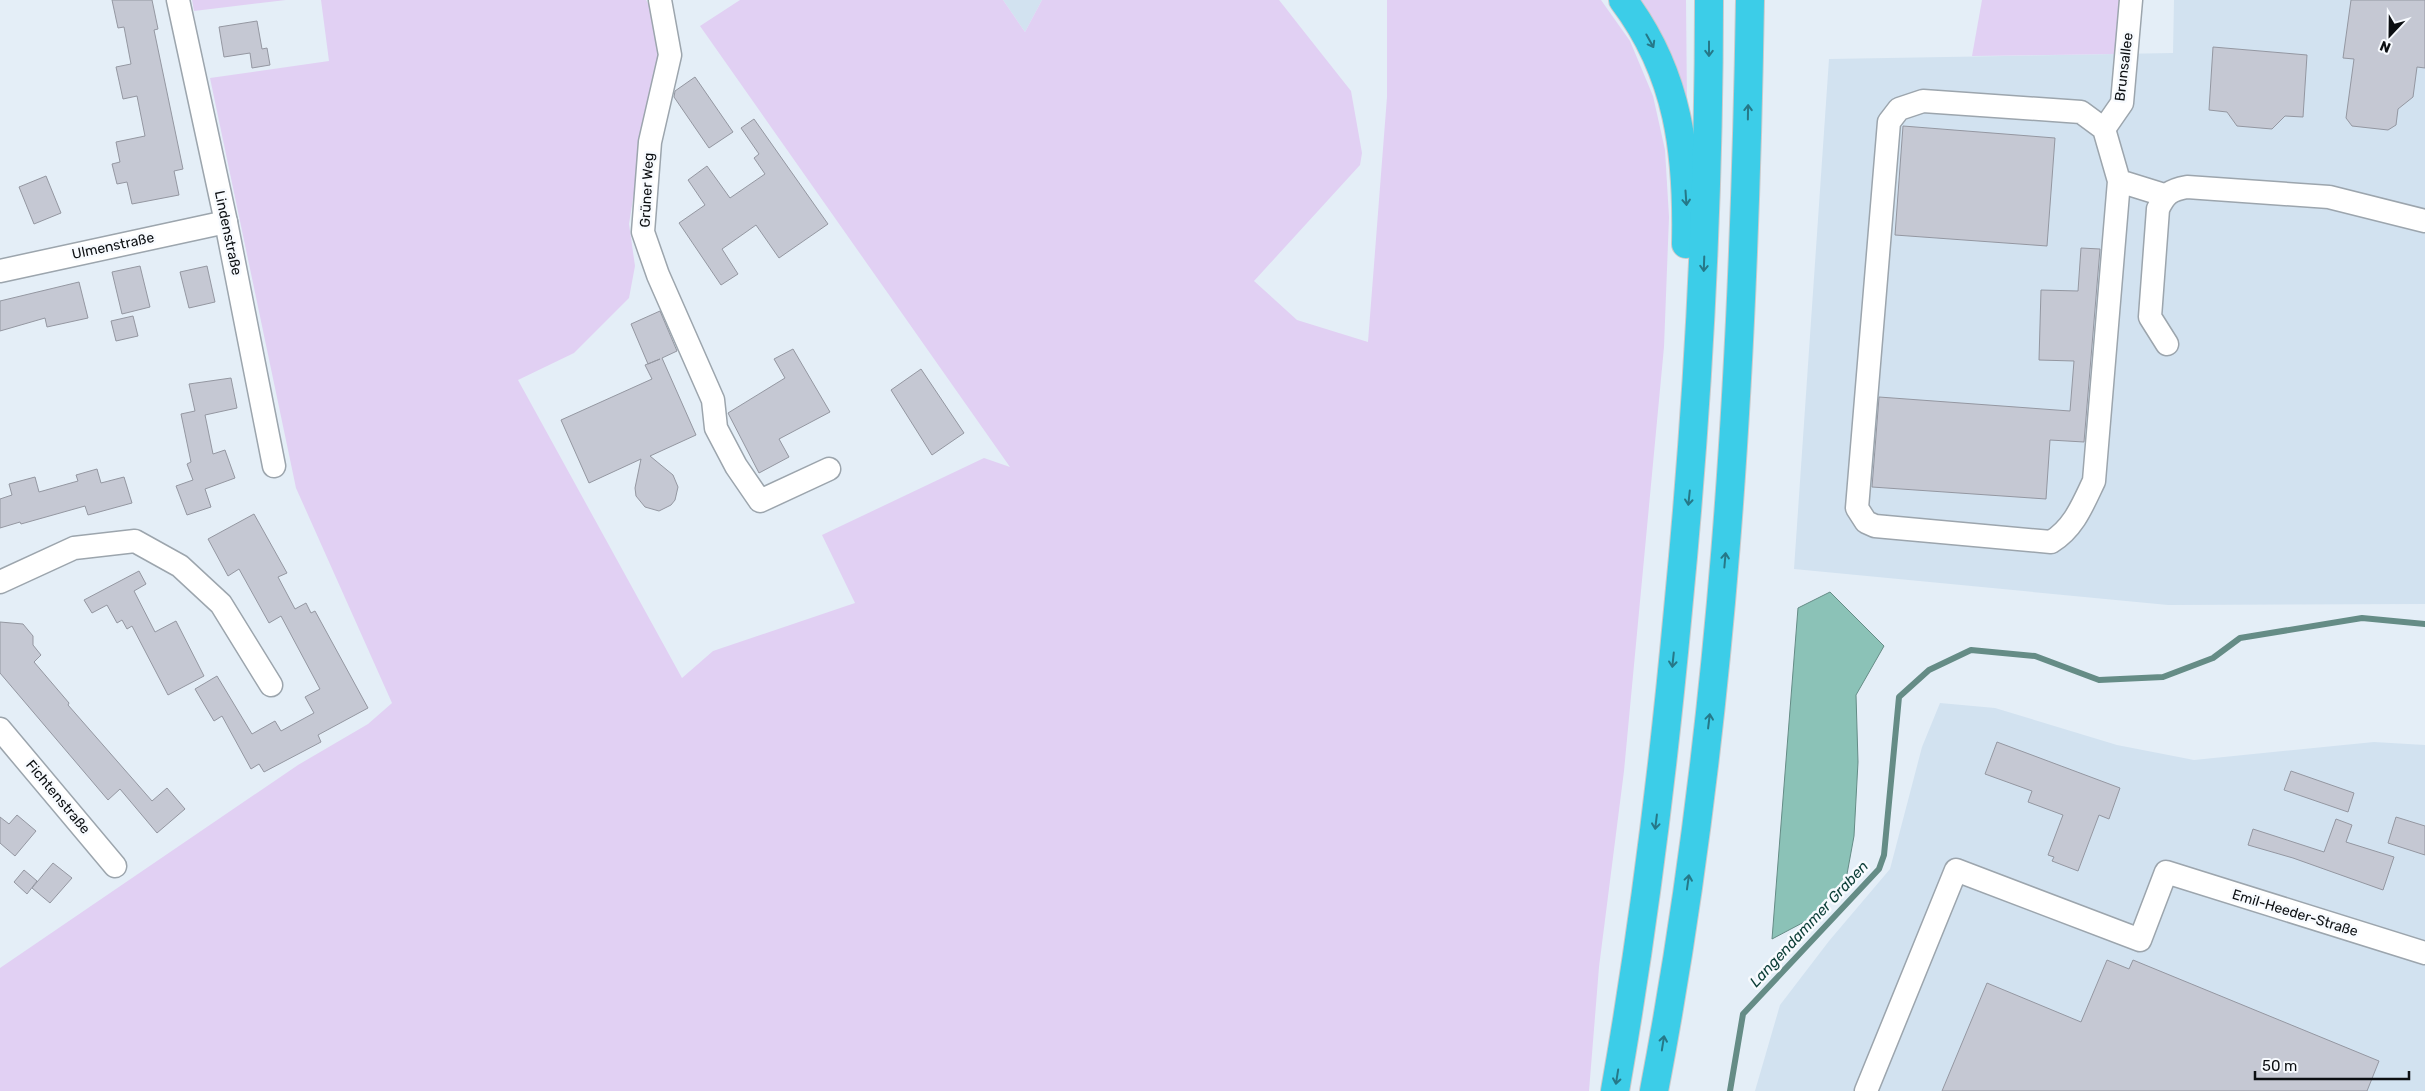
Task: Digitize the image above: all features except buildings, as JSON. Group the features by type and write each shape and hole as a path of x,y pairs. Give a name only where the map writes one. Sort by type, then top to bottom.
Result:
{"highway":[{"path":"1624,0 1638,19 1666,77 1674,104 1681,144 1687,203 1686,288 1679,419 1694,450"},
{"path":"1615,1091 1646,899 1664,754 1694,450 1704,284 1708,146 1709,0"},
{"path":"1654,1091 1680,940 1698,808 1715,675 1732,484 1748,161 1750,0"}],"street":[{"name":"Lindenstraße","path":"178,0 226,222 274,466"},
{"name":"Grüner Weg","path":"660,0 670,55 650,142 643,232 658,275 713,400 716,428 736,466 760,501 829,469"},
{"name":"Brunsallee","path":"2104,129 2122,103 2131,0"},
{"path":"1923,101 2081,112 2104,129 2119,181 2094,481 2080,511 2064,534 2051,542 1875,526 1866,522 1857,508 1890,122 1899,109 1923,101"},
{"path":"2119,181 2164,195"},
{"path":"2167,344 2150,317 2158,210 2164,195 2174,189 2186,187 2329,197 2424,217"},
{"name":"Ulmenstraße","path":"0,271 226,222"},
{"path":"0,582 74,548 135,541 180,566 221,604 271,685"},
{"name":"Fichtenstraße","path":"0,729 115,866"},
{"name":"Emil-Heeder-Straße","path":"1866,1091 1956,870 2140,940 2166,872 2425,953"}],"shaded area":[{"path":"192,0 286,0 194,11"},
{"path":"321,0 646,0 649,5 662,51 645,123 629,224 635,266 629,298 574,353 518,380 682,678 713,651 855,603 822,535 984,458 1010,467 700,26 740,0 1003,0 1025,32 1042,0 1279,0 1351,91 1362,153 1360,165 1254,281 1297,320 1368,342 1387,97 1387,0 1601,0 1630,41 1653,96 1665,150 1669,217 1664,347 1624,771 1599,967 1589,1091 0,1091 0,968 298,765 368,724 392,703 296,488 210,78 329,61"},
{"path":"1003,0 1042,0 1025,32"},
{"path":"1633,0 1686,0 1687,107"},
{"path":"1982,0 2120,0 2115,54 1972,56"},
{"path":"2174,0 2425,0 2425,604 2168,605 1794,569 1829,59 2173,53"},
{"path":"1830,592 1884,646 1856,695 1858,762 1854,836 1845,885 1806,921 1772,939 1798,608"},
{"path":"1940,703 1995,708 2117,745 2194,760 2374,742 2425,745 2425,1091 1755,1091 1780,1005 1829,941 1890,869 1922,747"}],"waterway":[{"name":"Langendammer Graben","path":"1730,1091 1743,1014 1879,869 1884,855 1899,697 1929,670 1971,650 2035,656 2099,680 2163,677 2213,658 2240,638 2362,618 2425,624"}]}
